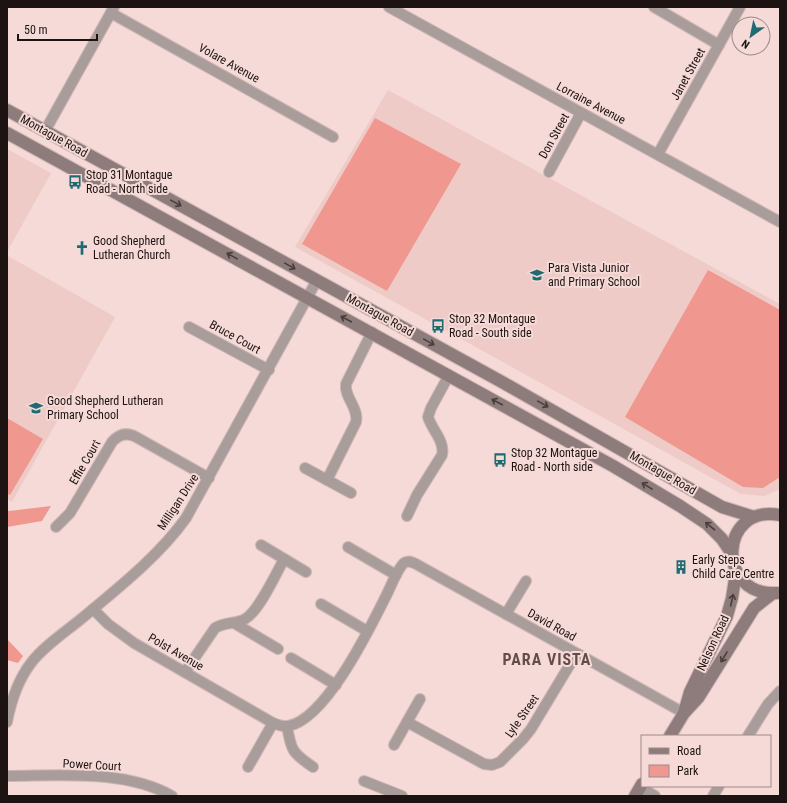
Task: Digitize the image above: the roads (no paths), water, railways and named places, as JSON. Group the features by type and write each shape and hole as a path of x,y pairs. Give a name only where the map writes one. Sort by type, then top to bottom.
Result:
{"main road":[{"name":"Montague Road","path":"7,110 541,404 722,507 754,517"},
{"path":"36,148 45,131"},
{"name":"Montague Road","path":"7,133 372,332 613,466 686,509 713,528 732,554"},
{"path":"776,593 758,591 746,583 736,572 733,563 732,547 736,535 744,525 754,517 778,512"},
{"name":"Nelson Road","path":"684,713 690,692 727,616 732,598 736,572"},
{"name":"Nelson Road","path":"671,735 684,713 698,698 754,608 776,593"}],"street":[{"name":"Lorraine Avenue","path":"389,7 780,222"},
{"path":"654,7 719,45"},
{"name":"Janet Street","path":"658,154 740,7"},
{"path":"45,131 113,10"},
{"name":"Volare Avenue","path":"113,10 333,137"},
{"name":"Don Street","path":"549,172 581,113"},
{"name":"Milligan Drive","path":"7,721 14,695 20,681 31,663 48,646 93,609 166,544 186,518 317,280"},
{"name":"Bruce Court","path":"190,327 268,370"},
{"path":"327,480 356,422 356,412 346,390 346,384 372,332"},
{"path":"407,516 417,495 442,455 441,443 428,417 431,408 449,375"},
{"name":"Effie Court","path":"56,527 70,513 112,442 123,435 128,434 136,437 209,478"},
{"path":"305,468 351,493"},
{"path":"261,545 306,572"},
{"path":"348,547 396,575"},
{"path":"185,672 212,630 217,626 234,623 247,618 254,611 284,559"},
{"name":"David Road","path":"287,726 297,723 311,713 336,685 345,672 396,575 404,563 410,562 429,571 684,713"},
{"path":"506,614 526,581"},
{"path":"321,604 367,631"},
{"name":"Polst Avenue","path":"93,609 108,624 127,638 274,723 287,726"},
{"path":"234,623 278,649"},
{"name":"Lyle Street","path":"407,722 484,764 496,764 503,759 528,733 578,654"},
{"path":"291,658 336,685"},
{"path":"749,735 768,704 780,691"},
{"path":"394,745 420,699"},
{"path":"248,767 274,723"},
{"path":"287,726 293,750 301,759 313,767"},
{"name":"Power Court","path":"7,776 93,776 113,778 145,784 172,796"},
{"path":"364,781 402,796"},
{"path":"713,796 718,787"},
{"path":"639,789 655,796"}],"place":[{"name":"Stop 31 Montague Road - North side","path":"75,182"},
{"name":"Good Shepherd Lutheran Church","path":"82,248"},
{"name":"Para Vista Junior and Primary School","path":"537,275"},
{"name":"Stop 32 Montague Road - South side","path":"438,326"},
{"name":"Good Shepherd Lutheran Primary School","path":"36,408"},
{"name":"Stop 32 Montague Road - North side","path":"500,460"},
{"name":"Early Steps Child Care Centre","path":"681,567"}],"district":[{"name":"PARA VISTA","path":"547,659"}]}
